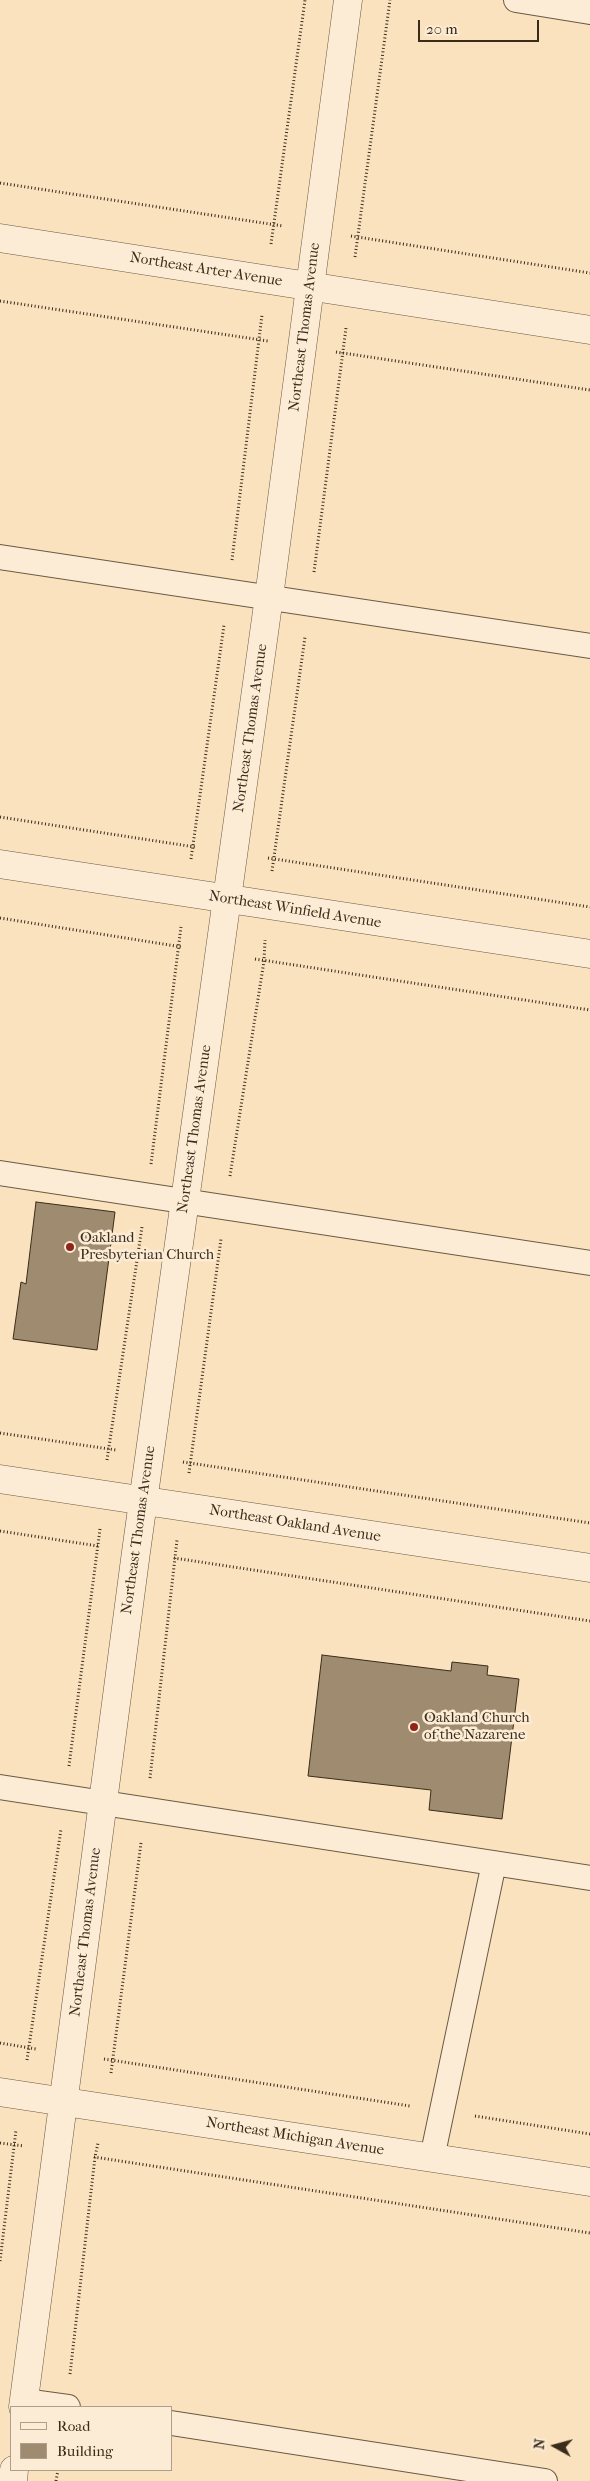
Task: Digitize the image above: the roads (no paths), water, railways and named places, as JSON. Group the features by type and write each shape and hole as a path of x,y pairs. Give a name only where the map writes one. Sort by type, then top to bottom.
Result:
{"street":[{"name":"Northeast Thomas Avenue","path":"24,2404 136,1552 269,597 348,0"},
{"name":"Northeast Arter Avenue","path":"0,238 590,330"},
{"name":"Northeast Winfield Avenue","path":"0,864 226,900 590,954"},
{"name":"Northeast Oakland Avenue","path":"0,1479 590,1568"},
{"name":"Northeast Michigan Avenue","path":"10,2094 590,2182"}],"lane":[{"path":"516,0 590,12"},
{"path":"0,557 590,646"},
{"path":"0,1173 590,1263"},
{"path":"0,1787 590,1878"},
{"path":"432,2158 494,1863"},
{"path":"24,2404 53,2406"},
{"path":"172,2423 546,2481"}],"place":[{"name":"Oakland Presbyterian Church","path":"70,1247"},
{"name":"Oakland Church of the Nazarene","path":"414,1727"}]}
